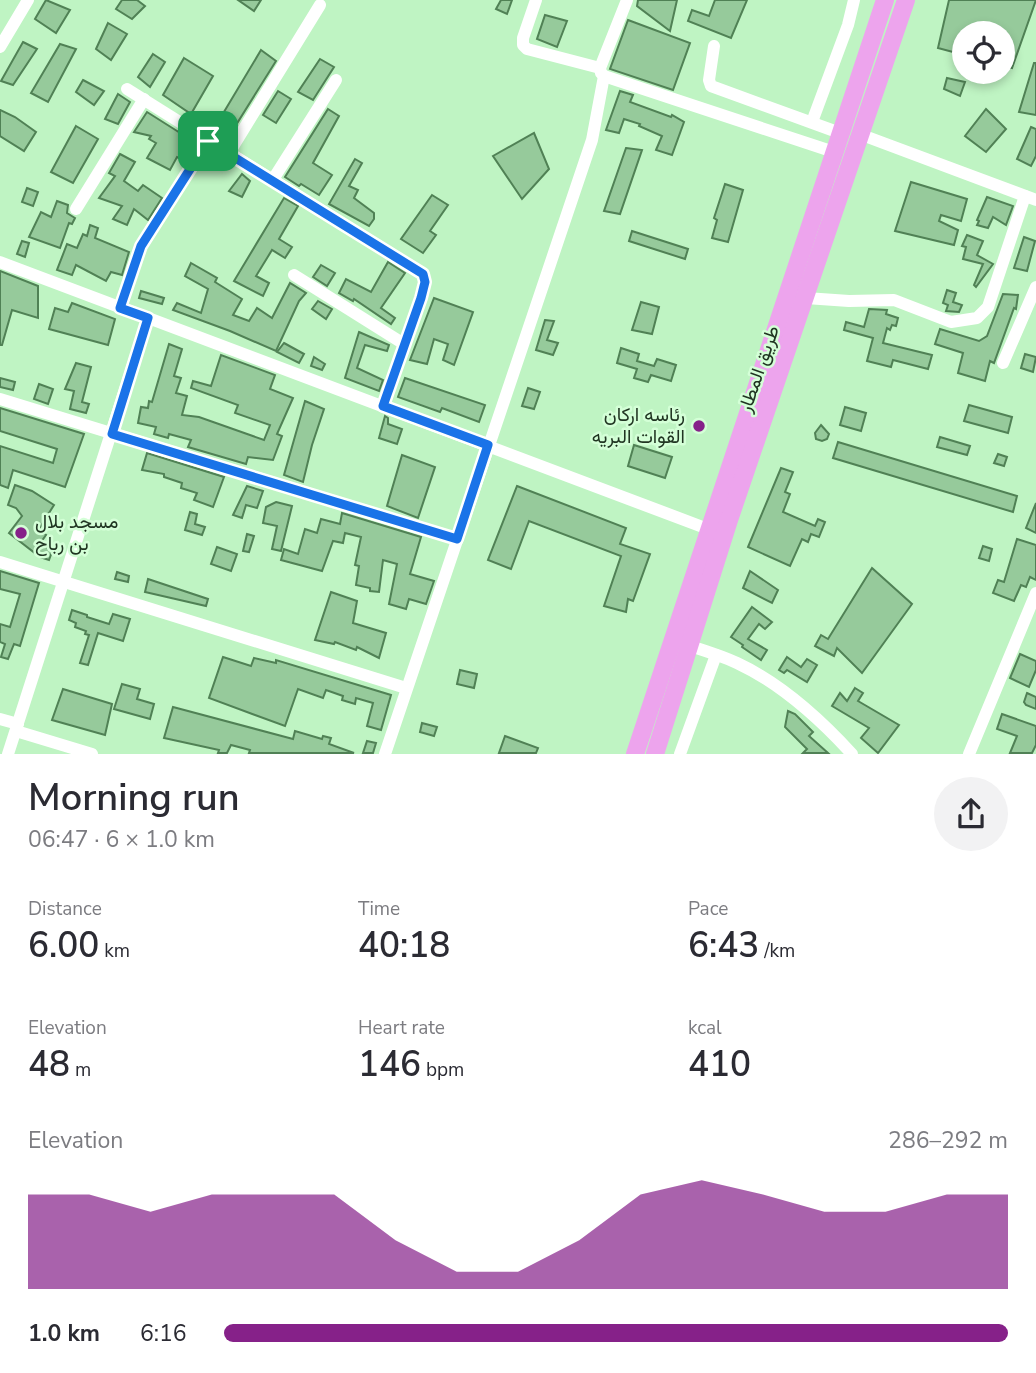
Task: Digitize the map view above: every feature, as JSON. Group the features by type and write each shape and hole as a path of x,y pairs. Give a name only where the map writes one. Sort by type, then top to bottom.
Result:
{"highway":[{"name":"طريق المطار","path":"635,754 885,0"},
{"name":"طريق المطار","path":"655,754 729,520 906,0"}],"street":[{"path":"0,47 27,0"},
{"path":"536,0 523,38 523,45 527,49 834,152"},
{"path":"385,754 592,141 602,72 627,0"},
{"path":"812,122 845,35 849,1"},
{"path":"229,153 318,2"},
{"path":"714,47 709,80 711,86 840,134"},
{"path":"272,181 336,80"},
{"path":"127,89 423,274 425,282 383,406"},
{"path":"76,209 144,99"},
{"path":"806,298 894,300 951,322 977,317 988,307 1030,198 862,135"},
{"path":"120,308 141,246 208,141"},
{"path":"0,262 708,529"},
{"path":"294,275 404,344"},
{"path":"1003,363 1036,287"},
{"path":"8,754 148,318"},
{"path":"0,399 457,539"},
{"path":"0,562 406,688"},
{"path":"969,754 1036,593"},
{"path":"690,646 736,662 777,688 817,719 852,754"},
{"path":"680,754 716,655"},
{"path":"0,719 92,754"}],"building":[{"path":"46,0 70,10 56,33 35,19"},
{"path":"122,0 137,0 145,6 132,19 116,9"},
{"path":"238,0 261,0 254,11"},
{"path":"501,0 512,0 507,14 496,9"},
{"path":"638,0 677,0 670,31 637,6"},
{"path":"715,0 747,0 731,38 688,21 692,10 709,16"},
{"path":"949,0 1036,0 1015,60 1015,21 952,21 952,52 938,48"},
{"path":"545,15 567,21 557,47 537,39"},
{"path":"628,20 690,43 673,90 610,69"},
{"path":"108,23 127,34 111,60 96,49"},
{"path":"23,42 37,49 13,85 1,81"},
{"path":"60,44 76,49 48,102 31,93"},
{"path":"261,50 276,61 226,141 212,132"},
{"path":"153,54 165,62 150,87 138,77"},
{"path":"184,58 213,76 191,114 163,95"},
{"path":"320,59 334,67 313,100 298,92"},
{"path":"1036,63 1036,115 1019,112"},
{"path":"947,78 952,79 952,84 964,84 960,96 944,89"},
{"path":"83,80 104,91 94,105 76,92"},
{"path":"278,91 291,99 276,123 263,115"},
{"path":"620,91 633,95 630,102 671,117 672,115 684,122 672,155 656,150 662,136 639,126 640,124 624,119 619,133 606,130"},
{"path":"118,94 130,102 118,124 105,119"},
{"path":"328,109 339,116 313,163 332,175 319,195 285,177"},
{"path":"986,109 1006,129 986,152 965,136"},
{"path":"0,110 36,132 24,151 0,136"},
{"path":"147,112 196,143 185,161 177,157 170,170 147,158 156,143 149,139 151,136 134,132"},
{"path":"76,126 98,139 73,183 51,172"},
{"path":"1031,127 1036,129 1036,156 1031,166 1017,159"},
{"path":"534,133 549,169 522,199 493,156"},
{"path":"626,148 642,150 620,214 604,211"},
{"path":"120,154 135,162 124,181 138,191 143,185 162,198 148,220 134,209 127,225 113,219 122,206 99,198 115,176 109,173"},
{"path":"355,159 362,163 349,186 358,190 354,198 374,213 374,219 369,226 329,204"},
{"path":"242,174 250,181 242,197 229,191"},
{"path":"911,182 967,199 961,221 941,215 939,221 958,230 954,245 895,231"},
{"path":"725,184 743,190 728,242 712,238 717,220 714,218"},
{"path":"27,188 38,192 33,206 22,202"},
{"path":"432,195 448,205 430,231 436,235 423,253 401,239"},
{"path":"987,197 1013,206 1006,225 993,217 988,228 977,225"},
{"path":"284,198 298,206 279,239 292,247 285,258 272,250 256,276 269,283 263,296 234,281"},
{"path":"57,201 68,205 67,213 75,218 72,224 69,223 60,248 29,237 41,212 51,217"},
{"path":"90,225 98,228 95,238 129,252 122,275 111,272 106,281 76,265 72,275 57,270 67,244 77,248 83,234 87,236"},
{"path":"632,231 688,249 685,259 629,241"},
{"path":"967,235 983,241 977,255 993,264 976,287 974,285 983,264 963,259 966,247 962,246"},
{"path":"1024,237 1035,241 1027,271 1014,268"},
{"path":"22,241 29,243 25,257 17,254"},
{"path":"388,262 405,273 381,308 395,318 391,324 354,299 353,301 339,293 346,279 371,292"},
{"path":"191,263 217,278 215,282 242,299 233,315 249,321 257,308 272,318 290,283 306,293 299,301 276,351 173,310 177,303 201,313 208,289 185,276"},
{"path":"321,265 335,273 327,286 313,277"},
{"path":"0,271 38,286 38,318 12,310 2,345 0,345"},
{"path":"947,290 956,293 953,302 962,305 959,312 946,311 948,305 943,303"},
{"path":"141,291 164,298 162,304 139,298"},
{"path":"1003,294 1018,295 1016,309 1014,308 994,363 990,361 985,381 958,373 963,353 935,344 940,329 979,341 987,336"},
{"path":"434,298 473,312 454,365 443,360 448,344 434,339 427,364 410,360"},
{"path":"318,301 332,309 326,319 312,309"},
{"path":"641,302 659,307 652,334 632,330"},
{"path":"72,303 115,319 108,345 49,329 55,308 68,312"},
{"path":"869,309 887,310 886,314 898,318 896,326 892,325 890,330 887,328 883,343 932,355 928,369 893,360 891,367 867,361 873,338 844,330 846,322 864,327"},
{"path":"545,320 554,321 547,340 558,343 553,355 536,350"},
{"path":"359,332 389,345 387,351 365,345 357,368 383,380 379,391 345,378"},
{"path":"284,343 304,354 299,363 277,352"},
{"path":"169,344 182,349 174,376 181,378 176,393 187,396 182,415 199,417 264,440 270,425 235,413 238,405 191,388 193,381 211,386 221,355 275,375 270,389 293,398 277,434 282,436 273,460 248,457 246,464 188,447 191,440 169,434 168,438 154,434 156,427 138,423 141,407 148,408 149,401 152,402"},
{"path":"621,348 639,354 637,361 654,366 657,359 676,365 671,381 651,375 648,382 634,378 637,369 617,363"},
{"path":"1025,354 1036,357 1033,372 1021,368"},
{"path":"314,357 325,364 322,370 311,366"},
{"path":"76,363 91,367 82,402 89,404 86,413 70,409 74,391 65,389"},
{"path":"0,378 15,382 13,390 0,387"},
{"path":"405,378 485,405 479,422 442,408 440,412 398,397"},
{"path":"39,384 53,389 48,404 34,399"},
{"path":"528,388 540,392 534,409 522,406"},
{"path":"305,401 324,409 303,482 284,475"},
{"path":"969,405 1012,417 1008,433 964,421"},
{"path":"845,407 866,413 861,431 840,425"},
{"path":"0,408 84,434 65,487 13,470 8,488 0,485 0,446 53,463 57,449 0,431"},
{"path":"385,416 388,418 388,424 402,429 397,444 379,438"},
{"path":"821,425 829,434 827,439 822,441 816,439 815,433"},
{"path":"940,437 970,446 967,455 937,447"},
{"path":"838,442 1017,496 1013,512 833,458"},
{"path":"634,445 672,457 665,478 628,466"},
{"path":"147,453 224,477 213,507 194,500 197,493 181,488 182,483 164,477 164,474 142,470"},
{"path":"998,454 1007,457 1004,466 994,463"},
{"path":"402,455 435,467 418,518 387,506"},
{"path":"781,468 793,472 785,492 790,494 783,512 815,526 818,519 825,522 819,537 811,534 808,542 802,539 790,566 748,547"},
{"path":"15,485 32,491 54,505 39,529 46,535 39,545 53,549 49,560 40,557 9,533 22,516 16,508 8,505"},
{"path":"247,486 263,491 257,508 246,505 242,518 233,515"},
{"path":"517,486 626,528 620,544 650,554 633,601 628,599 626,612 604,606 621,556 529,521 511,569 488,560"},
{"path":"276,502 292,506 281,551 272,549 277,526 263,523 266,507"},
{"path":"1036,503 1036,533 1026,528"},
{"path":"190,512 197,514 195,524 205,527 202,535 185,530"},
{"path":"342,513 421,537 410,574 434,581 426,604 409,599 406,609 389,604 397,564 383,560 379,592 356,585 359,566 355,565 361,537 345,533 343,543 333,541 322,571 281,560 284,549 298,554 305,529 317,533 321,519 340,524"},
{"path":"247,534 254,536 249,552 243,551"},
{"path":"1017,539 1036,545 1036,580 1030,577 1026,587 1021,585 1014,601 993,593 998,580 1004,582"},
{"path":"983,546 992,549 989,561 979,558"},
{"path":"217,547 237,554 231,571 211,564"},
{"path":"872,568 912,604 862,673 837,648 834,656 815,646 821,635 828,639"},
{"path":"0,571 39,583 20,646 14,644 8,659 1,657 5,644 0,642 0,624 10,627 20,594 0,589"},
{"path":"750,571 778,590 772,603 743,588"},
{"path":"117,572 129,576 128,582 115,579"},
{"path":"148,579 208,599 206,606 145,592"},
{"path":"331,592 357,601 353,623 386,633 379,658 357,647 356,650 335,642 315,640"},
{"path":"752,607 772,622 765,629 759,624 748,639 767,650 761,660 731,637"},
{"path":"72,610 109,624 113,614 130,619 123,641 98,633 88,665 80,663 89,635 69,620"},
{"path":"1020,654 1036,661 1036,670 1029,687 1010,678"},
{"path":"223,657 251,666 254,658 276,663 276,660 391,695 381,730 367,726 373,703 356,698 355,704 326,690 323,698 298,689 285,726 209,698"},
{"path":"787,657 801,667 807,659 817,665 807,682 787,670 784,673 779,670"},
{"path":"460,670 477,674 474,688 457,684"},
{"path":"122,684 140,689 137,699 154,704 150,719 114,709"},
{"path":"855,688 863,693 858,701 899,725 878,753 861,738 869,728 832,706 840,693 847,701"},
{"path":"63,689 112,704 105,735 52,720"},
{"path":"1027,693 1036,697 1036,709 1024,702"},
{"path":"173,707 293,739 295,731 322,739 323,736 331,738 329,744 354,753 249,753 250,750 231,745 227,753 218,753 219,750 164,738"},
{"path":"788,711 795,714 813,732 809,736 828,753 803,753 807,749 785,727"},
{"path":"1002,714 1036,726 1036,745 1032,753 1010,753 1017,736 997,729"},
{"path":"422,723 437,727 434,736 420,732"},
{"path":"505,736 538,748 536,753 499,753"},
{"path":"367,741 376,743 373,753 363,753"}],"place":[{"name":"رئاسه اركان القوات البريه","path":"699,426"},
{"name":"مسجد بلال بن رباح","path":"21,533"}],"route":[{"path":"208,141 423,274 425,282 421,298 383,406 488,445 457,539 112,434 148,318 120,308 137,255 208,141"}]}
